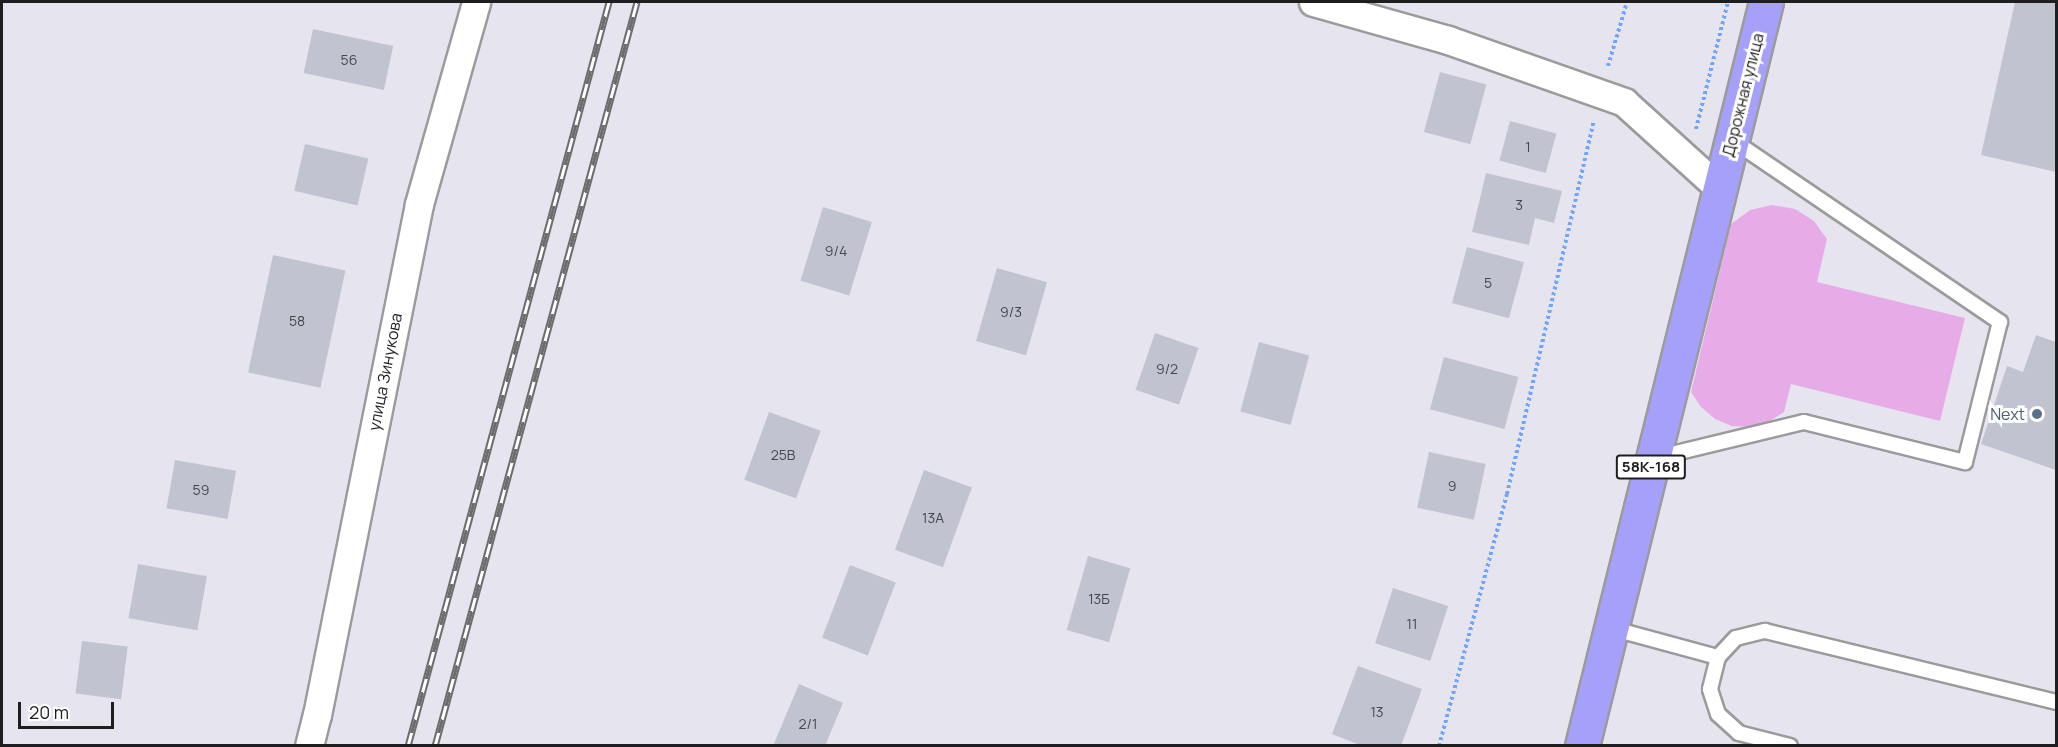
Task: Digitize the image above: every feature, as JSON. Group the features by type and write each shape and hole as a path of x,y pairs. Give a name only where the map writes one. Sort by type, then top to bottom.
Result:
{"main road":[{"name":"Дорожная улица","path":"1720,189 1766,2"},
{"name":"58К-168","path":"1582,746 1720,189"}],"street":[{"name":"улица Зинукова","path":"309,746 419,204 476,2"},
{"path":"1313,2 1448,40 1624,102 1720,189"}],"lane":[{"path":"1653,458 1804,422 1965,462 2000,322 1732,140"},
{"path":"1611,628 1718,657"},
{"path":"1790,746 1739,733 1718,714 1710,689 1718,657 1736,639 1765,631 2056,702"}],"path":[{"path":"1439,746 1506,494 1599,94 1627,2"},
{"path":"1688,160 1728,2"}],"shaded area":[{"path":"1772,205 1795,209 1814,221 1827,239 1817,282 1965,318 1940,421 1791,384 1784,412 1768,422 1750,427 1732,426 1715,419 1701,407 1691,392 1731,224 1750,210"}],"building":[{"path":"2015,2 2056,2 2056,172 1981,155"},
{"path":"313,29 393,46 384,90 304,73"},
{"path":"1440,72 1486,84 1470,144 1424,132"},
{"path":"1510,121 1556,133 1546,173 1499,161"},
{"path":"305,144 368,159 358,205 294,191"},
{"path":"1486,173 1562,191 1554,223 1535,218 1529,245 1472,232"},
{"path":"823,207 872,222 849,296 800,281"},
{"path":"1467,247 1524,262 1509,318 1452,303"},
{"path":"273,255 345,270 320,388 248,372"},
{"path":"997,268 1047,282 1026,355 976,341"},
{"path":"1155,333 1198,348 1179,405 1135,390"},
{"path":"2036,335 2056,342 2056,470 1981,444 2007,366 2023,372"},
{"path":"1259,342 1309,355 1291,425 1240,412"},
{"path":"1444,357 1518,377 1504,429 1430,409"},
{"path":"769,412 821,431 796,498 744,480"},
{"path":"1429,452 1486,464 1474,520 1417,508"},
{"path":"175,460 236,471 228,519 166,508"},
{"path":"924,470 972,487 943,567 895,550"},
{"path":"1088,556 1130,568 1109,642 1067,630"},
{"path":"138,564 207,576 197,630 128,618"},
{"path":"850,565 896,583 868,655 822,638"},
{"path":"1393,588 1448,606 1430,661 1375,643"},
{"path":"82,641 128,647 121,699 76,694"},
{"path":"1358,666 1422,689 1401,746 1362,746 1332,734"},
{"path":"799,684 843,703 825,746 773,746"}],"railway":[{"path":"408,746 609,2"},
{"path":"435,746 637,2"}],"place":[{"name":"Next","path":"2037,414"}]}
